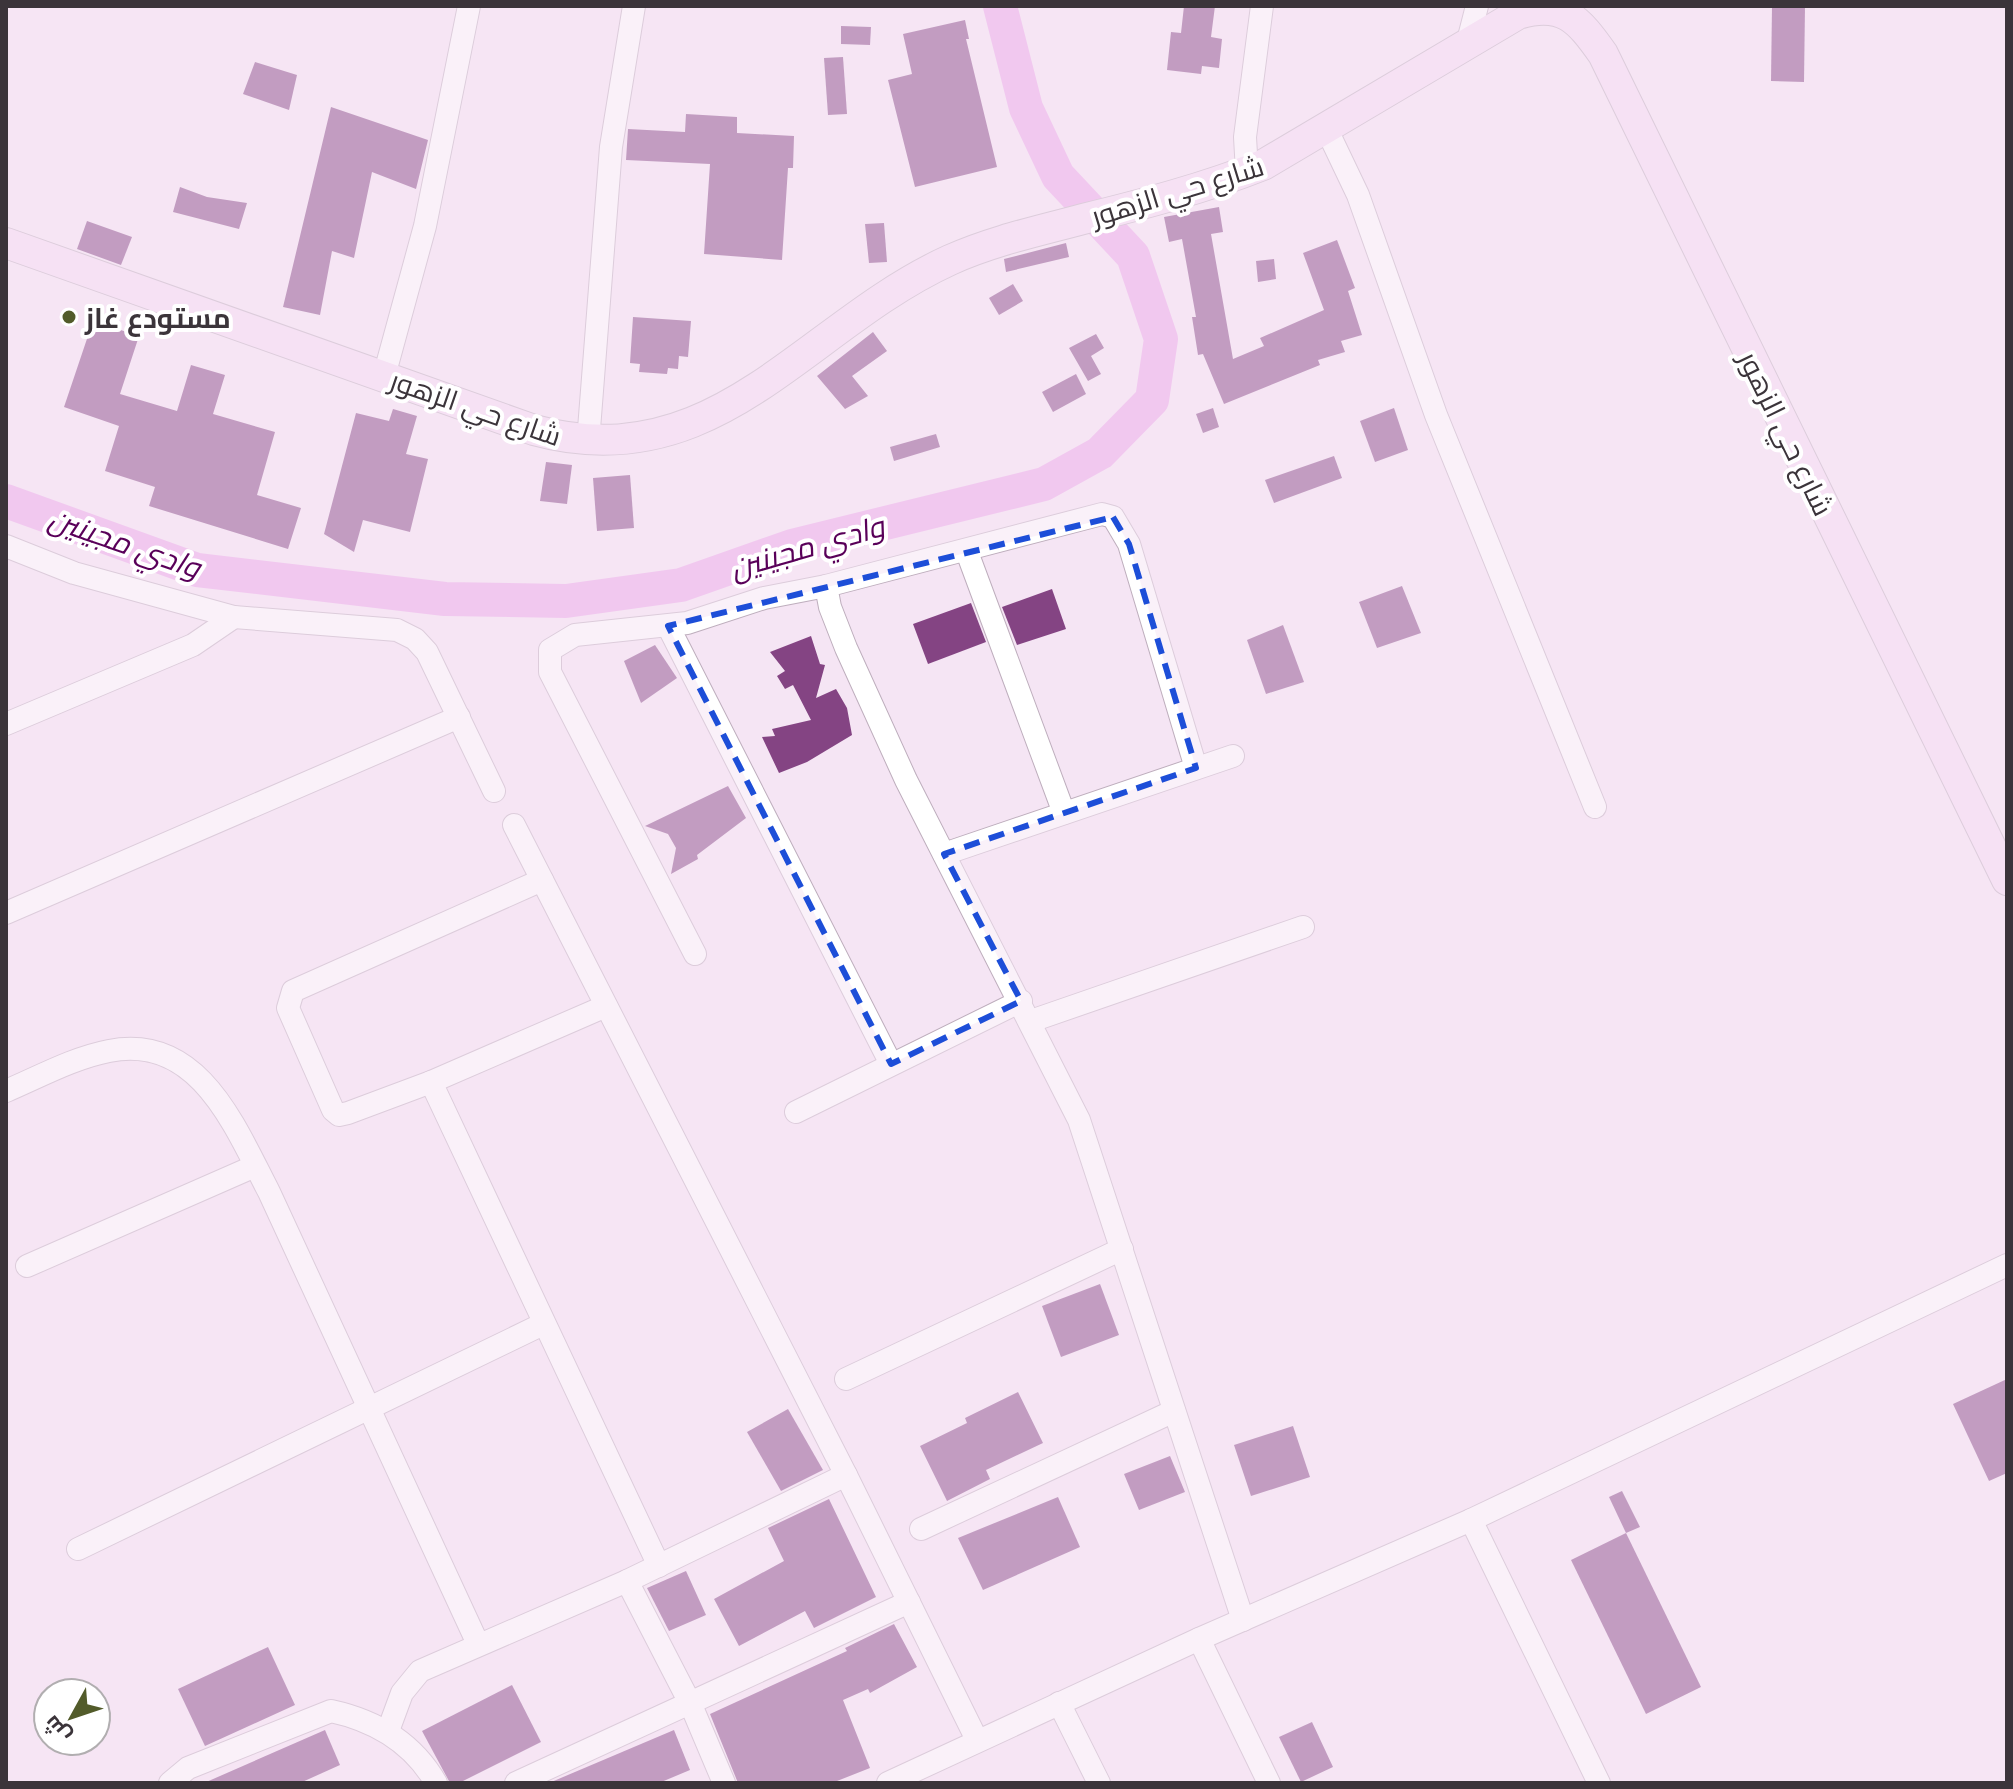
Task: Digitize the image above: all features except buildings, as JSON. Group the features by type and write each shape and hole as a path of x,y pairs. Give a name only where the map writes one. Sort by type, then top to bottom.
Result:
{"street":[{"path":"384,376 425,226 469,6"},
{"path":"588,442 611,147 634,6"},
{"path":"1247,172 1245,137 1262,6"},
{"path":"1467,45 1477,6"},
{"name":"شارع حي الزهور","path":"6,243 534,430 588,442 667,432 739,401 882,298 950,260 993,243 1247,172 1327,130 1518,14 1545,8 1567,15 1583,26 1603,54 2007,880"},
{"path":"1327,130 1358,195 1436,415 1595,807"},
{"path":"695,954 548,661 550,650 575,635 668,626 800,589 826,586 967,552 1102,514 1113,517 1129,544 1196,768"},
{"path":"6,546 74,573 234,617 397,630 415,639 427,652 494,791"},
{"path":"967,552 1064,813"},
{"path":"826,586 830,607 846,648 944,854 1079,1120 1243,1620"},
{"path":"6,724 193,645 234,617"},
{"path":"668,626 891,1064"},
{"path":"6,913 459,717"},
{"path":"944,854 1233,756"},
{"path":"514,825 846,1475 977,1740"},
{"path":"542,880 293,991 288,999 288,1008 333,1110 339,1115 431,1082 606,1006"},
{"path":"796,1112 891,1064 1026,1011 1303,927"},
{"path":"6,1091 109,1051 133,1048 178,1058 198,1076 220,1102 255,1166 478,1644"},
{"path":"431,1082 659,1566"},
{"path":"27,1266 255,1166"},
{"path":"846,1379 1122,1249"},
{"path":"888,1783 925,1775 977,1740 1471,1520 2007,1265"},
{"path":"78,1549 543,1324"},
{"path":"921,1529 1174,1411"},
{"path":"388,1731 409,1681 420,1671 627,1581 846,1475"},
{"path":"1471,1520 1599,1783"},
{"path":"627,1581 691,1705 724,1783"},
{"path":"516,1783 909,1602"},
{"path":"1199,1639 1269,1783"},
{"path":"1059,1703 1099,1783"},
{"path":"170,1783 188,1768 323,1713 351,1716 388,1731 417,1756 436,1783"}],"highlighted area":[{"path":"1113,517 1129,544 1196,768 944,854 1021,1001 891,1064 668,626"}],"waterway":[{"name":"وادي مجينين","path":"6,501 197,570 445,599 566,601 681,585 792,546 1044,484 1100,453 1152,400 1161,339 1133,256 1058,176 1026,108 1000,6"}],"place":[{"name":"مستودع غاز","path":"69,317"}]}
